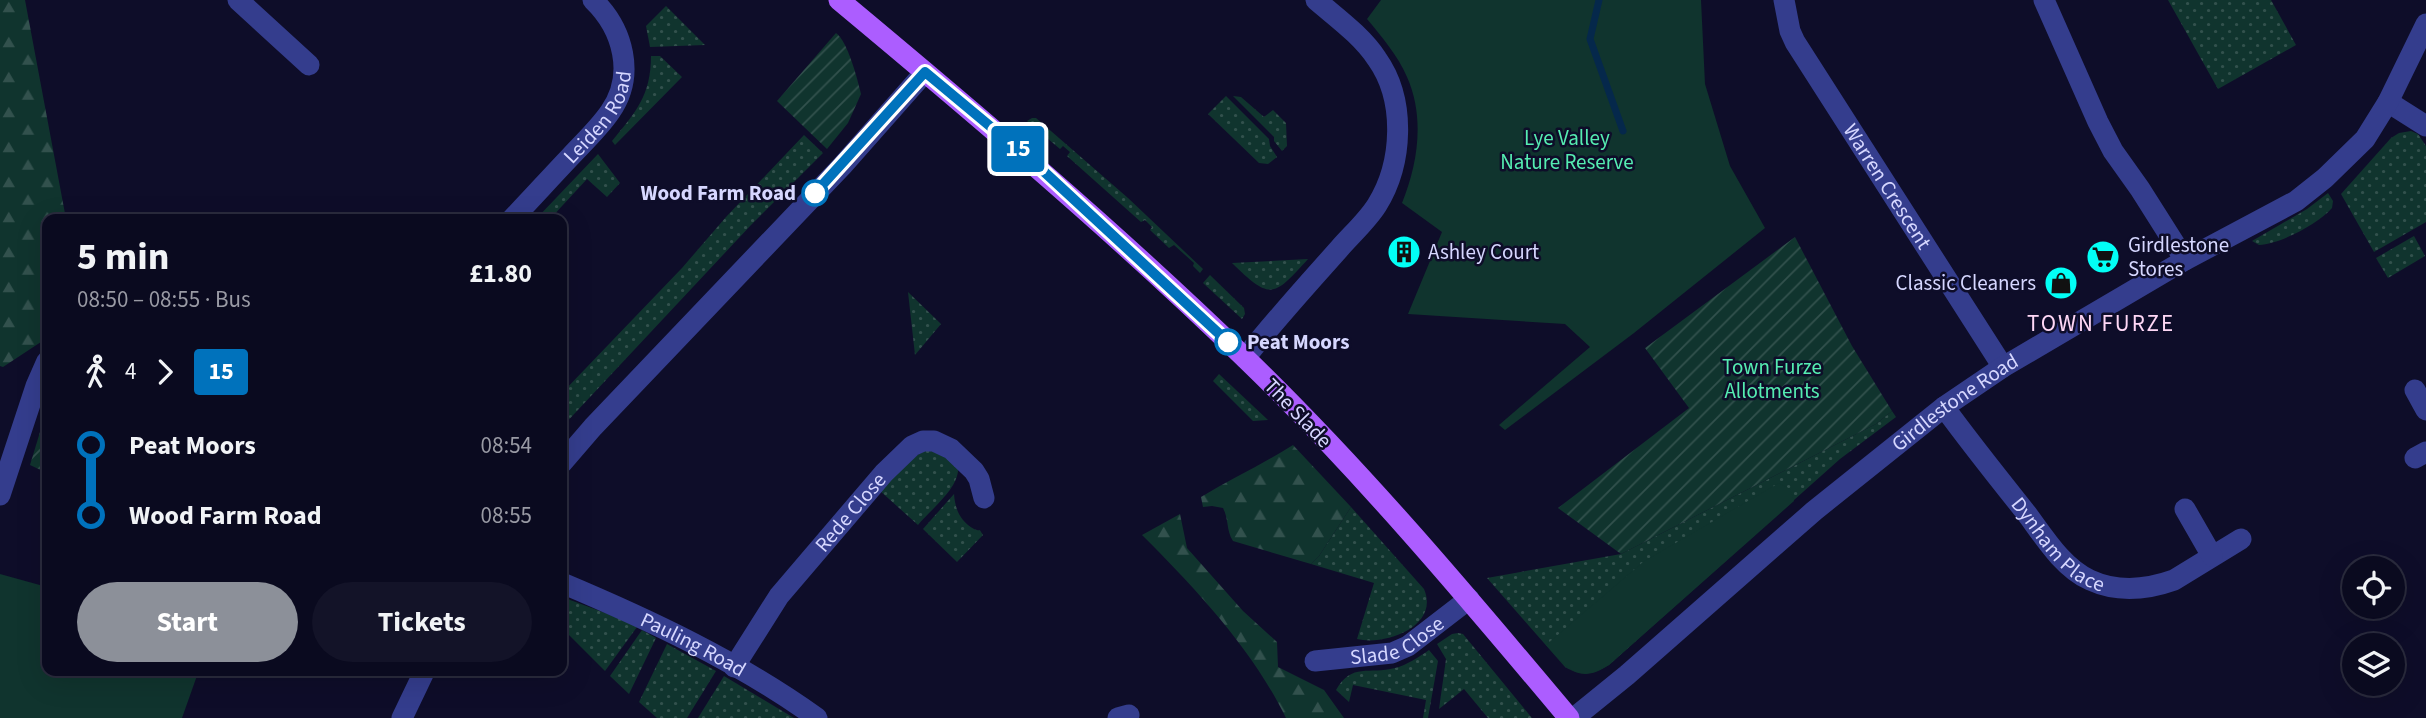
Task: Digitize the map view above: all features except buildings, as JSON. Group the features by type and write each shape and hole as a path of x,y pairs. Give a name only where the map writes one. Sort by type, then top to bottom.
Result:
{"main road":[{"name":"The Slade","path":"839,0 1039,167 1245,358 1304,417 1469,599 1572,718"}],"street":[{"path":"238,0 309,65"},
{"name":"Leiden Road","path":"517,214 593,133 618,98 624,70 622,45 608,17 593,0"},
{"path":"1245,358 1376,206 1387,185 1395,160 1397,117 1386,74 1367,46 1316,0"},
{"name":"Warren Crescent","path":"1784,0 1795,42 2003,367"},
{"path":"2044,0 2103,131 2185,260"},
{"name":"Girdlestone Road","path":"1572,718 1627,675 1814,511 1944,407 2003,367 2185,260 2274,214 2325,178 2365,139 2388,102 2426,24"},
{"path":"567,457 842,166 925,72"},
{"path":"2388,102 2426,126"},
{"path":"0,495 42,372"},
{"path":"2415,390 2426,410"},
{"name":"Dynham Place","path":"1944,407 2055,550 2089,580 2130,589 2152,587 2174,580 2241,539"},
{"name":"Rede Close","path":"734,667 779,596 884,473 912,446 923,441 933,441 951,449 974,471 984,498"},
{"path":"2185,509 2212,556"},
{"name":"Pauling Road","path":"567,585 646,619 734,667 817,718"},
{"name":"Slade Close","path":"1315,660 1392,653 1408,646 1469,599"},
{"path":"402,718 422,676"}],"green space":[{"path":"0,0 25,0 65,214 42,214 42,341 3,367 0,366"},
{"name":"Lye Valley Nature Reserve","path":"1381,0 1701,0 1705,84 1730,166 1765,228 1634,333 1505,430 1499,425 1590,347 1565,324 1408,314 1442,232 1402,203 1412,172 1418,124 1413,92 1403,69 1367,19"},
{"path":"2168,0 2271,0 2296,45 2218,89"},
{"path":"666,6 705,45 650,47 646,26"},
{"path":"836,33 848,52 861,94 848,123 827,149 777,101"},
{"path":"651,56 660,56 682,77 615,145 612,141 635,112 645,92"},
{"path":"1226,96 1269,139 1277,157 1268,164 1259,163 1208,114"},
{"path":"1233,96 1241,97 1264,117 1273,110 1286,123 1287,146 1282,151 1274,137"},
{"path":"1036,118 1128,198 1203,269 1200,273 1193,266 1194,263 1174,245 1169,248 1150,230 1152,227 1145,220 1141,222 1067,156 1070,152 1063,146 1060,149 1027,121"},
{"path":"2411,131 2418,134 2426,146 2426,222 2374,252 2341,194 2391,138"},
{"path":"804,135 823,153 751,225 567,422 567,388 682,268"},
{"path":"598,154 620,183 607,197 587,179 555,214 541,214"},
{"path":"2328,193 2333,201 2332,208 2308,226 2268,244 2259,245 2252,241 2307,209"},
{"path":"2414,236 2425,256 2388,278 2376,258"},
{"name":"Town Furze Allotments","path":"1795,237 1852,346 1892,411 1876,424 1621,554 1558,508 1689,408 1645,348"},
{"path":"1308,259 1287,281 1271,290 1255,283 1232,263"},
{"path":"1210,275 1244,308 1242,319 1203,283"},
{"path":"908,292 941,324 915,355"},
{"path":"1219,374 1268,420 1253,421 1213,381"},
{"path":"1892,411 1896,417 1840,459 1609,665 1597,671 1582,674 1565,667 1487,578 1621,554 1876,424"},
{"path":"42,425 42,471 30,465"},
{"path":"1293,445 1351,507 1311,564 1233,541 1223,508 1203,507 1201,497"},
{"path":"926,449 934,449 958,467 949,491 918,525 879,490 902,466"},
{"path":"1779,483 1790,489 1794,501 1609,665 1589,673 1573,671 1546,645 1643,562"},
{"path":"954,494 957,510 962,518 983,535 957,562 923,529"},
{"path":"1351,507 1424,589 1427,602 1424,613 1407,631 1395,636 1357,639 1374,583 1311,564"},
{"path":"1180,514 1187,548 1243,611 1277,642 1278,667 1324,690 1344,718 1286,718 1257,668 1222,621 1142,535"},
{"path":"0,574 42,586 42,676 197,676 182,718 0,718"},
{"path":"567,599 637,627 605,671 567,633"},
{"path":"642,630 656,638 629,694 610,676"},
{"path":"1458,633 1463,634 1532,718 1488,718 1464,689 1439,709 1446,659 1437,644"},
{"path":"667,644 716,671 687,718 657,718 639,702"},
{"path":"1429,650 1438,661 1428,718 1423,718 1426,700 1353,685 1349,702 1336,690 1348,676 1362,671 1399,667"},
{"path":"724,676 794,718 698,718"}],"waterway":[{"path":"1599,0 1590,39 1623,131"}],"bus line":[{"name":"15","path":"815,193 925,72 1039,167 1228,342"}],"place":[{"name":"Wood Farm Road","path":"815,193"},
{"name":"Ashley Court","path":"1404,252"},
{"name":"Girdlestone Stores","path":"2103,257"},
{"name":"Classic Cleaners","path":"2061,283"},
{"name":"Peat Moors","path":"1228,342"}],"district":[{"name":"TOWN FURZE","path":"2101,323"}]}
